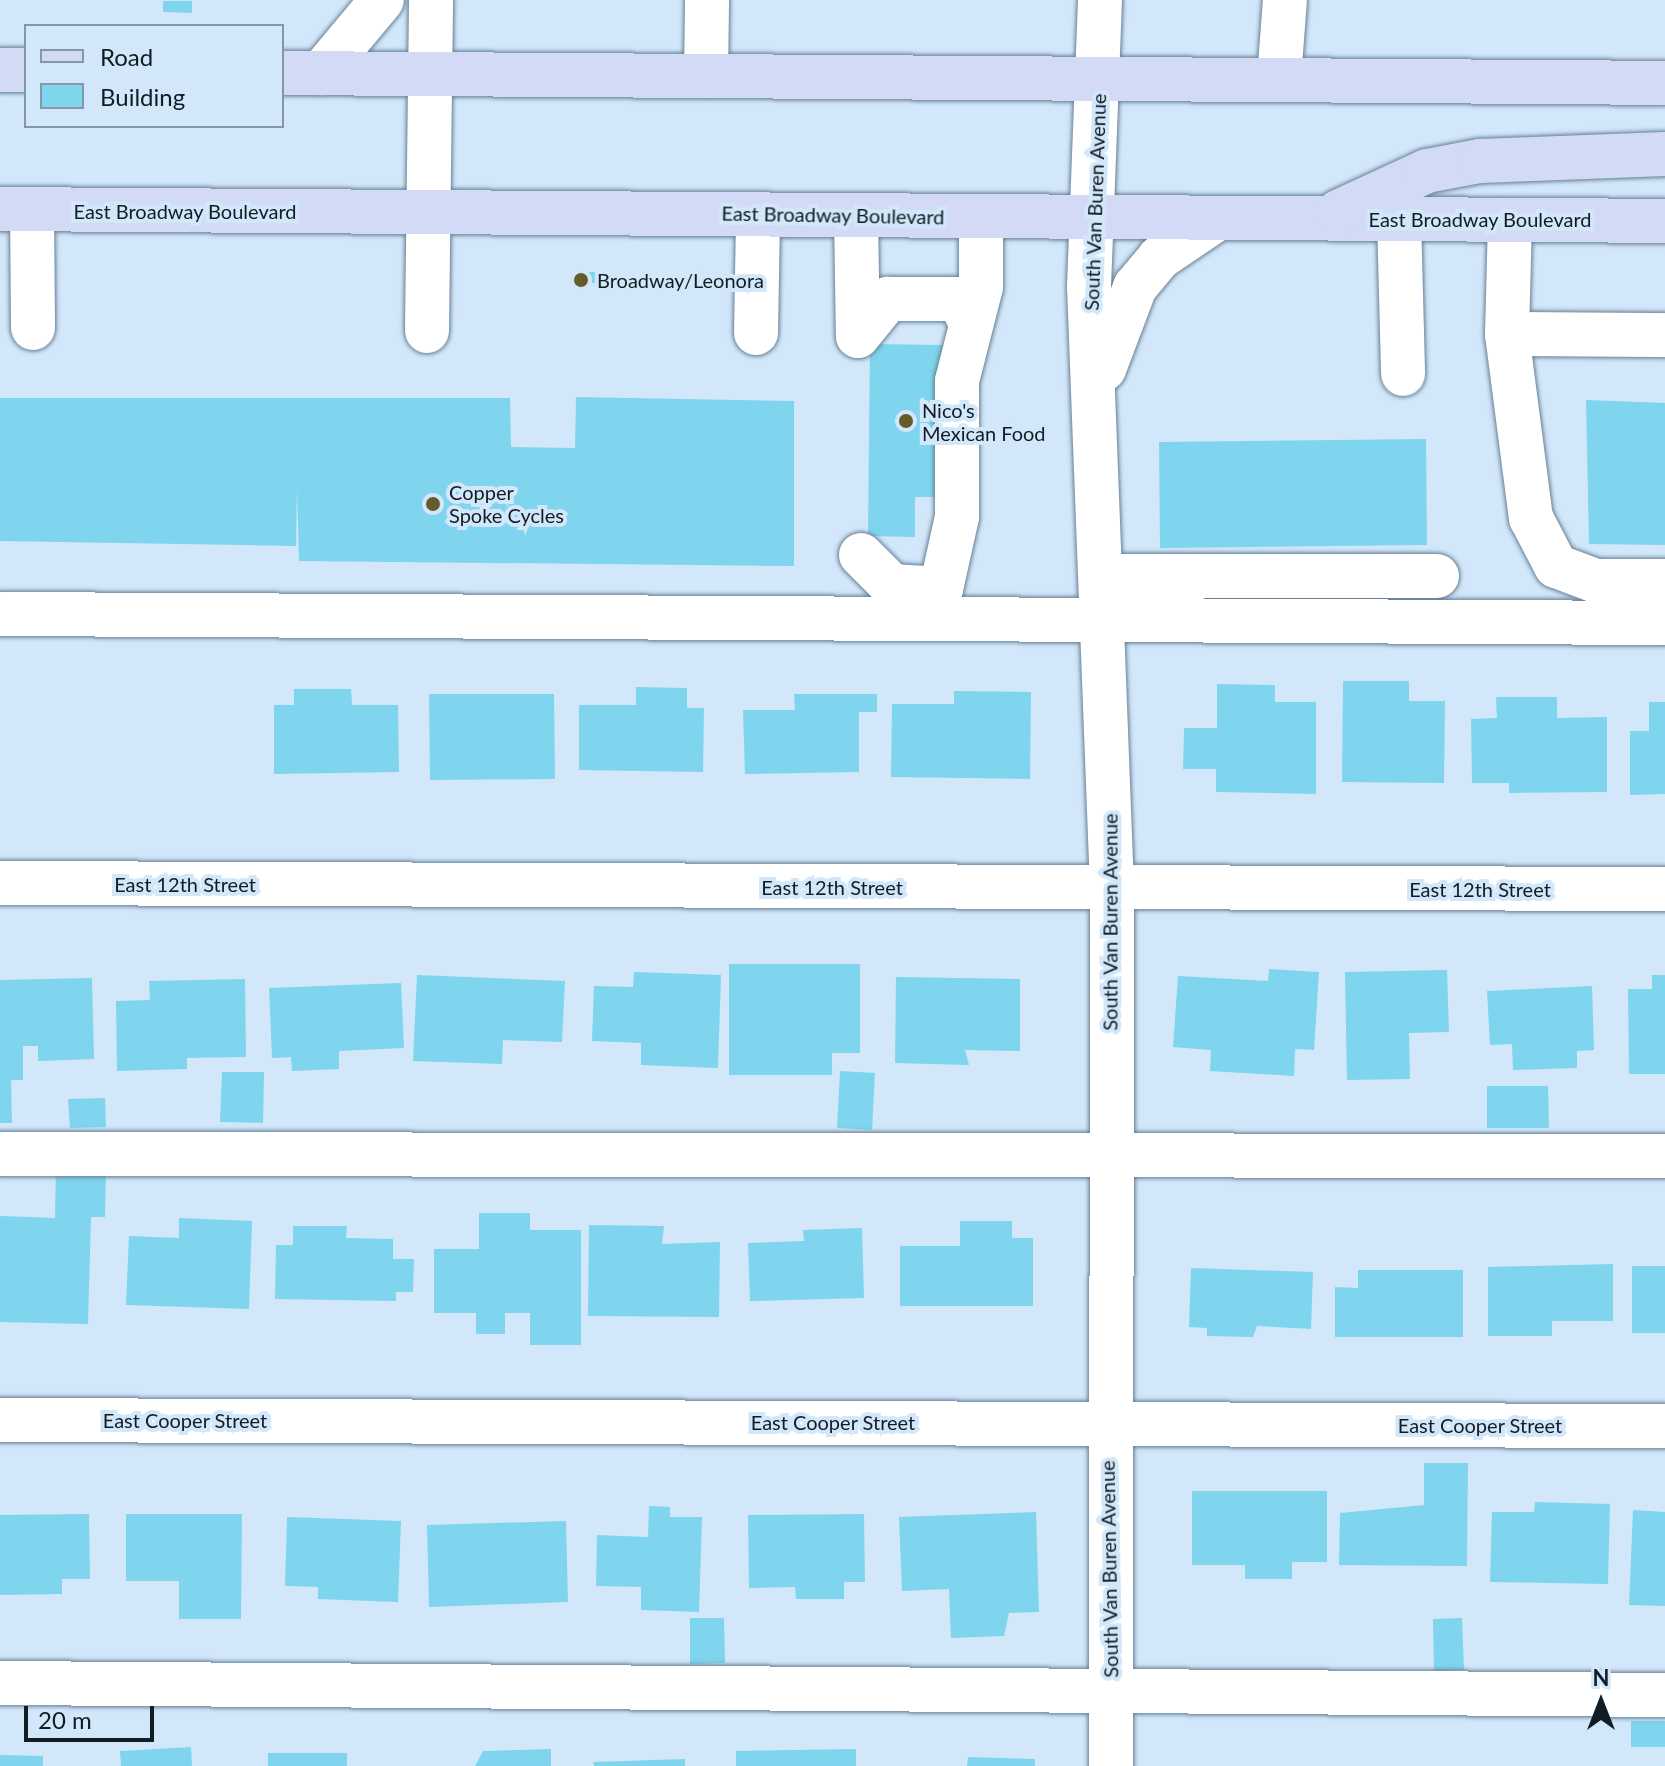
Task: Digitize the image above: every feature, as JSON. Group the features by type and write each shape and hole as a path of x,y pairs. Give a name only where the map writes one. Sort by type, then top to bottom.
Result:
{"main road":[{"path":"0,70 24,70"},
{"path":"301,73 1665,83"},
{"path":"1325,218 1427,171 1480,161 1665,154"},
{"name":"East Broadway Boulevard","path":"16,210 1665,221"}],"street":[{"path":"301,73 382,0"},
{"path":"427,331 431,0"},
{"path":"706,76 707,0"},
{"name":"South Van Buren Avenue","path":"1100,0 1093,218 1112,888 1108,1422 1111,1766"},
{"path":"1279,79 1285,0"},
{"path":"16,210 33,328"},
{"path":"756,333 758,214"},
{"path":"856,215 858,336 888,299 959,299 970,322"},
{"path":"861,555 892,586 941,589 957,517 957,381 981,287 981,217"},
{"path":"1097,407 1109,347 1135,287 1159,258 1218,218"},
{"path":"1399,218 1403,374"},
{"path":"1510,220 1507,334 1531,518 1556,566 1596,581 1665,581"},
{"path":"1507,334 1665,335"},
{"path":"1102,576 1437,576"},
{"path":"0,614 1104,623 1665,623"},
{"name":"East 12th Street","path":"0,883 1665,889"},
{"path":"0,1154 1665,1156"},
{"name":"East Cooper Street","path":"0,1420 1665,1426"},
{"path":"0,1683 1665,1695"}],"building":[{"path":"163,1 192,1 192,13 163,12"},
{"path":"587,272 606,272 607,283 587,283"},
{"name":"Nico's Mexican Food","path":"870,344 943,345 942,497 915,497 915,537 868,536"},
{"path":"576,397 794,401 794,566 299,561 297,488 296,546 0,541 0,398 510,398 511,447 575,448"},
{"path":"1586,400 1665,403 1665,545 1589,544"},
{"path":"1426,439 1427,545 1160,548 1159,442"},
{"path":"1343,681 1409,681 1409,701 1445,701 1444,783 1342,782"},
{"path":"1217,684 1275,685 1275,702 1316,702 1316,794 1216,792 1216,769 1183,769 1184,728 1217,728"},
{"path":"636,687 687,688 687,708 704,708 703,772 579,770 579,705 636,705"},
{"path":"294,689 351,689 352,705 398,705 399,772 274,774 274,705 294,705"},
{"path":"954,691 1031,692 1030,779 891,777 892,704 954,704"},
{"path":"429,694 554,694 555,779 430,780"},
{"path":"794,694 877,694 877,712 859,712 859,772 745,774 743,710 795,710"},
{"path":"1496,697 1557,697 1557,718 1607,717 1607,792 1509,793 1509,783 1472,783 1471,719 1497,718"},
{"path":"1649,702 1665,702 1665,794 1630,795 1630,731 1649,731"},
{"path":"729,964 860,964 860,1053 832,1053 832,1075 729,1075"},
{"path":"1269,969 1319,972 1314,1050 1295,1049 1294,1076 1210,1071 1211,1050 1173,1047 1178,976 1268,981"},
{"path":"1447,970 1449,1032 1409,1033 1410,1079 1347,1080 1345,972"},
{"path":"634,972 721,975 718,1068 641,1065 641,1043 592,1041 594,986 633,987"},
{"path":"417,975 565,981 562,1042 503,1040 502,1064 413,1061"},
{"path":"1652,975 1665,975 1665,1074 1629,1074 1628,989 1652,989"},
{"path":"896,977 1020,979 1020,1051 965,1050 969,1065 895,1063"},
{"path":"92,978 94,1059 38,1061 38,1046 23,1046 23,1080 11,1080 12,1123 0,1123 0,980"},
{"path":"245,979 246,1057 187,1058 187,1069 117,1071 116,1001 150,1000 149,981"},
{"path":"401,983 404,1048 339,1051 339,1069 292,1071 291,1057 272,1058 269,988"},
{"path":"1592,986 1594,1050 1577,1051 1577,1068 1513,1070 1512,1044 1490,1045 1487,991"},
{"path":"840,1071 875,1073 872,1130 837,1128"},
{"path":"222,1072 264,1072 263,1123 220,1122"},
{"path":"1487,1086 1548,1086 1549,1128 1487,1128"},
{"path":"105,1098 106,1127 70,1128 68,1099"},
{"path":"56,1161 106,1163 105,1217 91,1217 88,1324 0,1322 0,1216 55,1218"},
{"path":"479,1213 530,1213 530,1230 581,1230 581,1345 530,1345 530,1313 505,1313 505,1334 476,1334 476,1313 434,1313 434,1249 479,1249"},
{"path":"179,1218 252,1221 249,1309 126,1305 129,1236 179,1238"},
{"path":"960,1221 1012,1221 1012,1238 1033,1238 1033,1306 900,1306 900,1246 960,1246"},
{"path":"589,1225 664,1226 662,1244 720,1242 719,1317 588,1316"},
{"path":"293,1226 347,1226 346,1238 393,1239 393,1259 414,1259 413,1292 396,1292 396,1301 275,1299 276,1245 293,1245"},
{"path":"862,1228 864,1298 750,1301 748,1243 804,1241 803,1230"},
{"path":"1613,1264 1613,1321 1552,1321 1552,1336 1488,1336 1488,1267"},
{"path":"1632,1266 1665,1266 1665,1333 1632,1333"},
{"path":"1191,1268 1313,1272 1311,1329 1257,1326 1253,1337 1207,1336 1207,1328 1189,1327"},
{"path":"1358,1270 1463,1270 1463,1337 1335,1337 1335,1287 1358,1288"},
{"path":"1424,1463 1468,1463 1467,1566 1339,1565 1340,1513 1424,1505"},
{"path":"1192,1491 1327,1491 1327,1562 1292,1562 1292,1579 1245,1579 1245,1565 1192,1565"},
{"path":"1535,1502 1610,1504 1608,1584 1490,1582 1492,1512 1534,1512"},
{"path":"649,1506 670,1507 670,1517 702,1517 699,1612 641,1610 641,1587 596,1586 597,1535 648,1537"},
{"path":"1633,1510 1665,1512 1665,1606 1629,1605"},
{"path":"1036,1512 1039,1612 1009,1613 1004,1636 951,1638 949,1589 902,1591 899,1517"},
{"path":"89,1514 90,1579 62,1579 62,1594 0,1595 0,1515"},
{"path":"126,1514 242,1514 241,1619 179,1619 179,1581 126,1581"},
{"path":"864,1514 865,1582 844,1582 844,1599 796,1599 795,1587 749,1588 748,1515"},
{"path":"287,1517 401,1521 398,1602 318,1599 318,1587 285,1586"},
{"path":"566,1521 568,1602 429,1607 427,1525"},
{"path":"690,1618 724,1618 725,1663 690,1664"},
{"path":"1462,1618 1464,1670 1434,1671 1433,1619"},
{"path":"1631,1721 1665,1721 1665,1747 1631,1747"},
{"path":"191,1747 192,1766 121,1766 120,1751"},
{"path":"551,1749 551,1766 475,1766 483,1751"},
{"path":"856,1749 856,1766 736,1766 736,1751"},
{"path":"268,1753 347,1753 347,1766 268,1766"},
{"path":"0,1755 43,1756 43,1766 0,1766"},
{"path":"968,1757 1035,1759 1035,1766 967,1766"},
{"path":"685,1759 685,1766 594,1766 593,1762"}],"place":[{"name":"Broadway/Leonora","path":"581,280"},
{"name":"Nico's Mexican Food","path":"906,421"},
{"name":"Copper Spoke Cycles","path":"433,504"}]}
